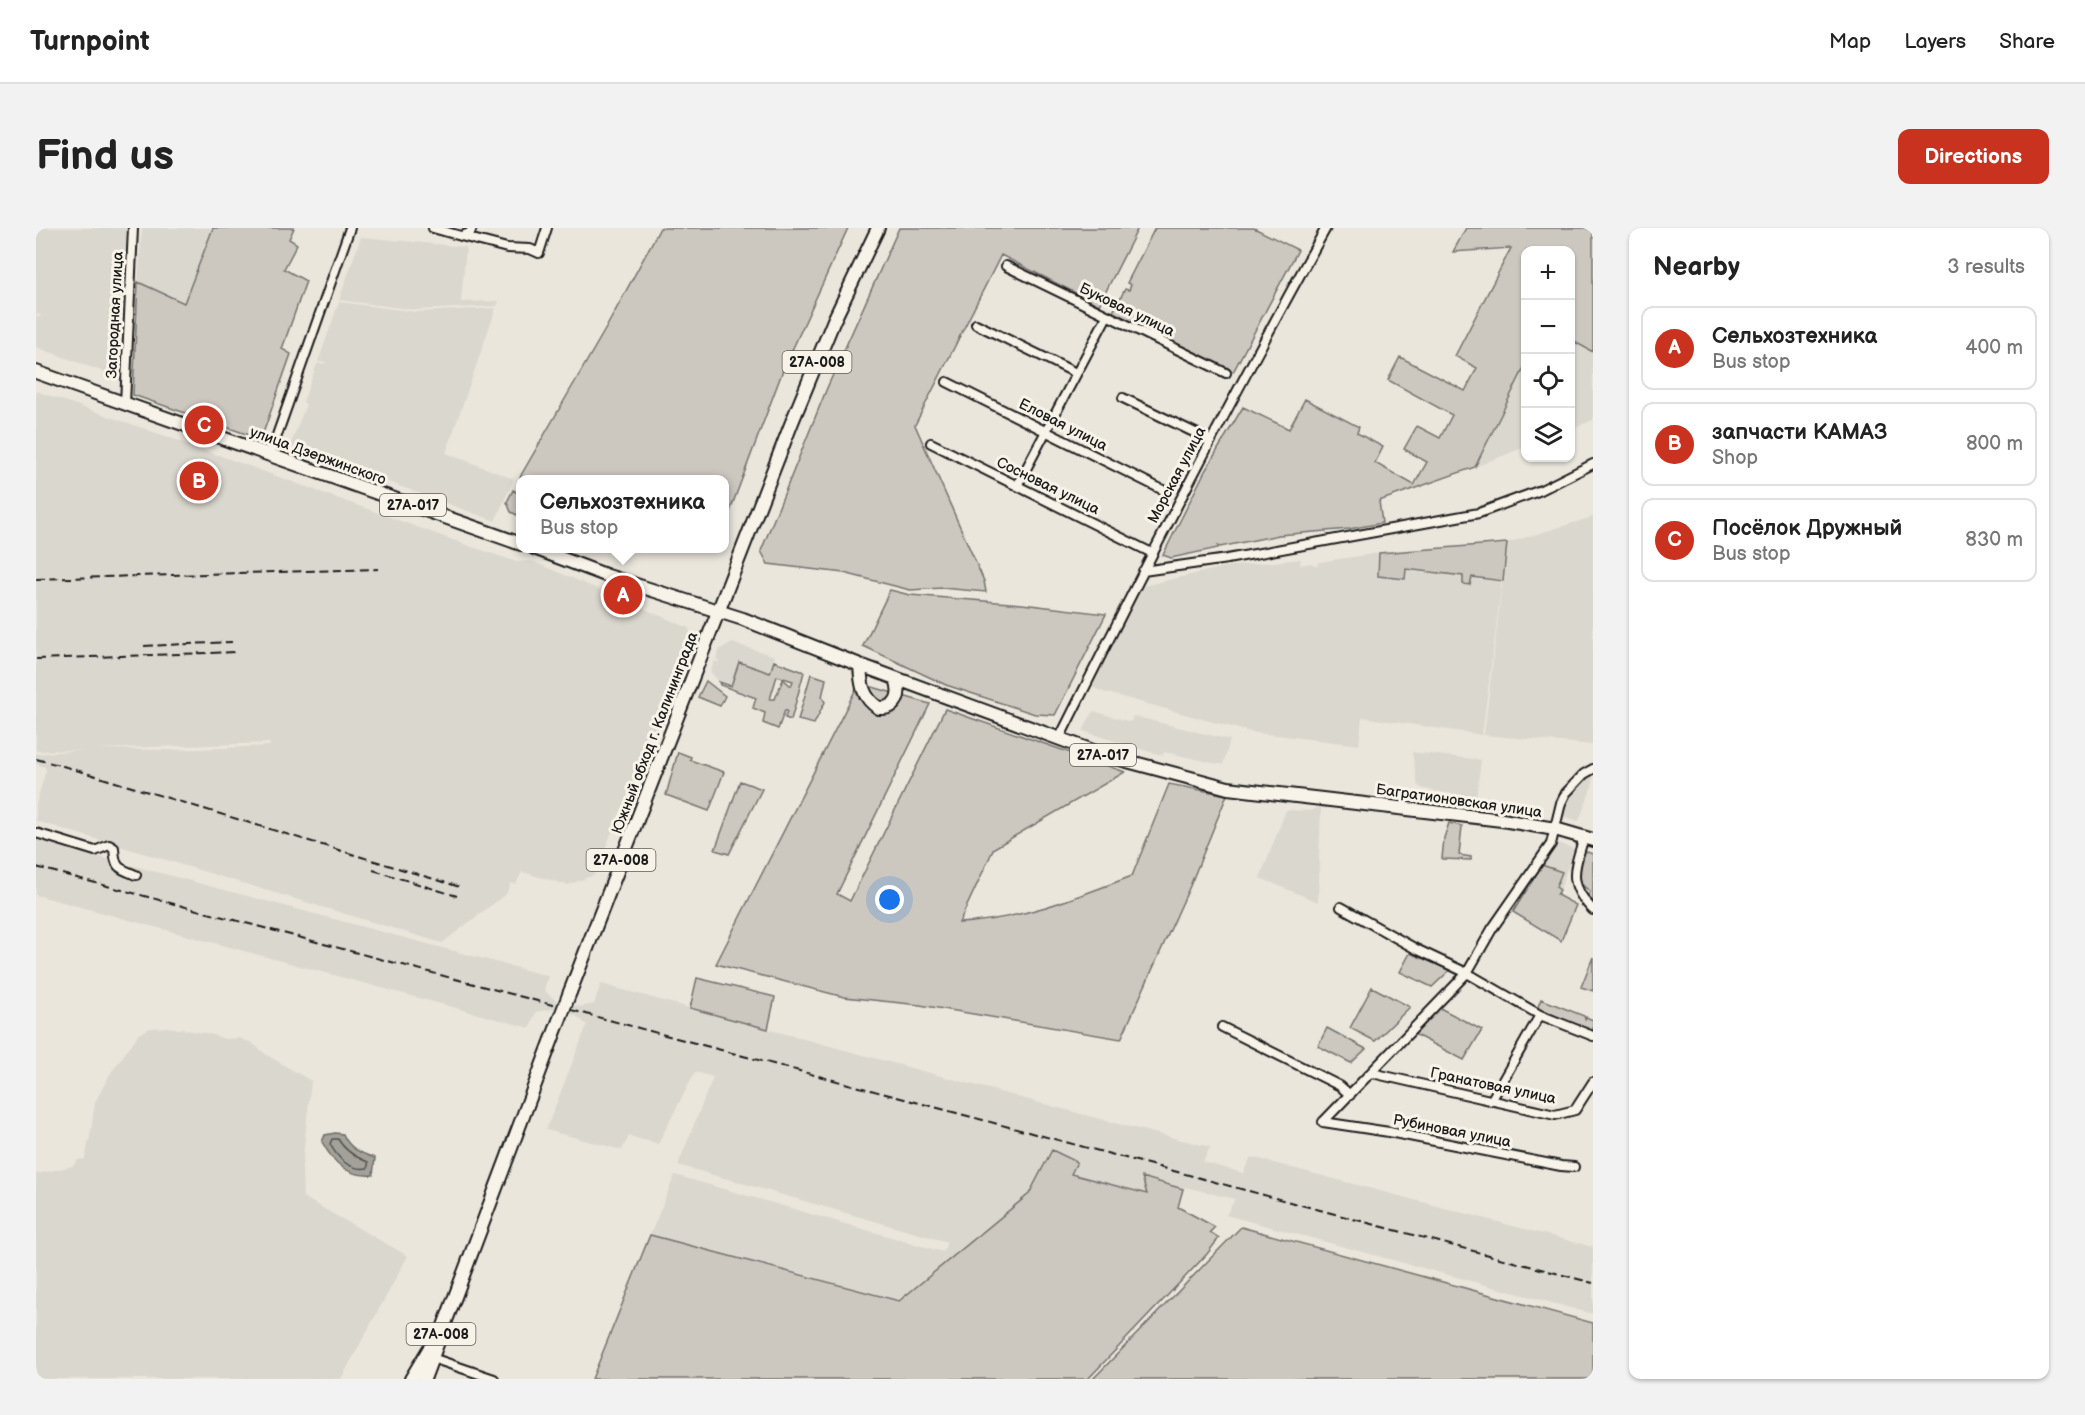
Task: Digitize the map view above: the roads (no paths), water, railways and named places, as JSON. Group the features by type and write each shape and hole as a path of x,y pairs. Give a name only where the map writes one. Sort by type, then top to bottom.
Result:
{"main road":[{"name":"Южный обход г. Калининграда","path":"424,1379 431,1354 459,1288 570,992 788,433 834,320 878,228"},
{"name":"улица Дзержинского","path":"36,372 516,542"},
{"name":"27А-017","path":"545,553 608,576 743,619 1059,740"},
{"path":"860,665 862,687 866,697 879,708 891,706 897,701 900,693 896,679"},
{"name":"Багратионовская улица","path":"1059,740 1228,789 1502,820 1588,839"},
{"path":"416,1379 431,1354"},
{"name":"27А-008","path":"411,1379 431,1354"}],"street":[{"name":"Загородная улица","path":"125,404 133,228"},
{"path":"270,455 351,228"},
{"path":"433,228 507,248 530,249 539,253 547,228"},
{"path":"461,236 470,233 472,228"},
{"name":"Морская улица","path":"1059,740 1210,440 1326,228"},
{"name":"Буковая улица","path":"1006,266 1226,374"},
{"path":"1017,486 1107,316"},
{"path":"976,324 1076,373"},
{"name":"Еловая улица","path":"947,382 1167,492"},
{"path":"1123,398 1210,440"},
{"name":"Сосновая улица","path":"931,443 1152,553"},
{"path":"1143,571 1227,559 1479,513 1541,490 1593,464"},
{"path":"1222,1027 1340,1086 1350,1095 1467,973 1492,928 1551,844 1561,803 1566,793 1584,774 1593,769"},
{"path":"36,833 95,851 109,845 114,848 114,861 119,868 136,875"},
{"path":"1588,839 1573,877 1585,902 1593,910"},
{"path":"1341,907 1416,949 1467,973 1540,1015 1593,1036"},
{"path":"1491,1101 1540,1015"},
{"name":"Гранатовая улица","path":"1372,1073 1555,1114 1575,1110 1593,1082"},
{"name":"Рубиновая улица","path":"1350,1095 1323,1122 1389,1132 1574,1167"},
{"path":"431,1354 494,1379"}],"water":[{"path":"343,1134 352,1147 375,1158 373,1175 356,1174 337,1163 322,1142 325,1135"}],"railway":[{"path":"36,579 378,569"},
{"path":"144,646 232,642"},
{"path":"36,659 237,652"},
{"path":"36,759 460,887"},
{"path":"36,867 1593,1283"},
{"path":"373,870 457,896"}],"place":[{"name":"Посёлок Дружный","path":"204,425"},
{"name":"запчасти КАМАЗ","path":"199,481"},
{"name":"Сельхозтехника","path":"623,595"}]}
